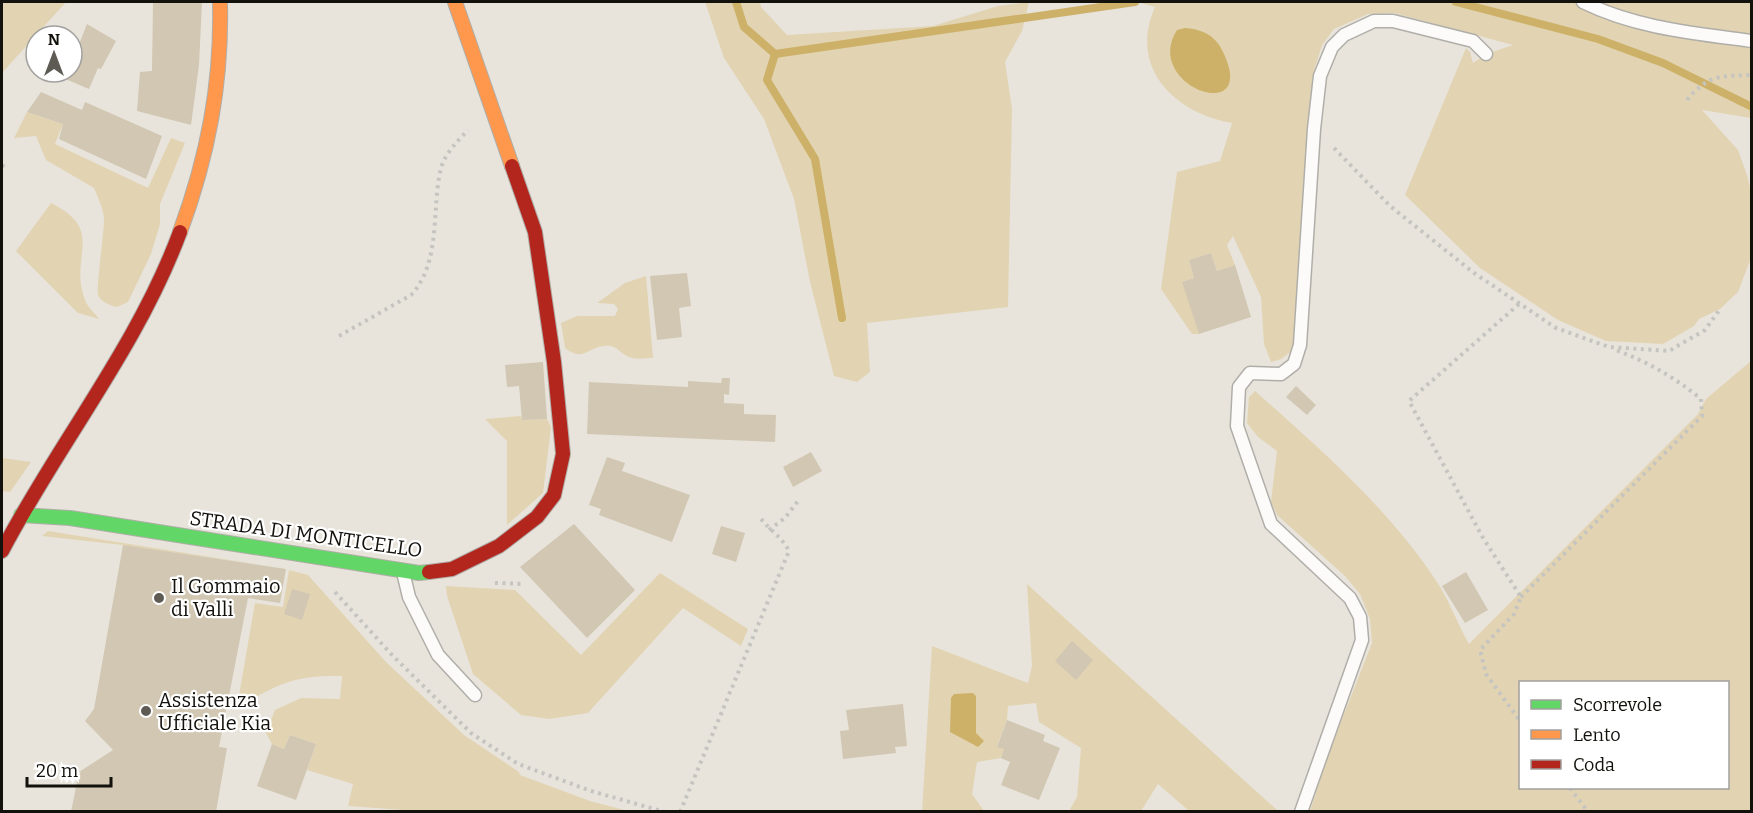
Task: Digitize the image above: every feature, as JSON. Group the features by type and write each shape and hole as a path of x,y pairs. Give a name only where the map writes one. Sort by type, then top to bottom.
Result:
{"street":[{"path":"2,551 21,515 141,315 174,247 194,191 212,126 220,54 220,2"},
{"name":"STRADA DI MONTICELLO","path":"21,515 70,518 418,573 452,569 499,546 537,517 554,495 563,454 554,362 535,232 455,2"}],"lane":[{"path":"1583,2 1609,15 1655,28 1752,41"},
{"path":"1301,812 1362,640 1360,617 1350,597 1270,524 1237,426 1239,387 1250,373 1281,374 1294,364 1300,345 1314,129 1320,76 1332,47 1344,35 1374,21 1393,21 1473,41 1486,54"},
{"path":"403,571 409,597 438,655 475,695"}],"path":[{"path":"1687,100 1702,82 1725,76 1752,75"},
{"path":"339,336 411,295 419,286 435,230 441,168 448,151 491,105"},
{"path":"1314,129 1390,206 1474,273 1556,328 1651,363 1701,399 1702,416 1521,597 1514,614 1480,650 1486,674 1519,718"},
{"path":"2,165 7,169"},
{"path":"1519,304 1409,401 1483,538 1521,597"},
{"path":"1609,347 1670,351 1705,330 1719,309"},
{"path":"769,530 785,518 798,501"},
{"path":"680,812 789,551 784,542 769,530 759,516"},
{"path":"510,584 524,584"},
{"path":"1571,789 1588,812"}],"shaded area":[{"path":"2,2 66,2 46,24 24,24 24,49 2,73"},
{"path":"705,2 760,2 761,7 787,35 933,26 998,6 1029,2 1022,31 1005,62 1012,109 1008,307 867,323 870,372 857,382 834,376 810,282 794,199 764,119 724,58"},
{"path":"1137,2 1751,2 1751,118 1702,110 1738,150 1752,196 1751,258 1738,292 1720,309 1699,319 1694,326 1663,344 1606,341 1558,320 1480,268 1405,195 1466,48 1470,52 1473,63 1486,54 1513,45 1394,13 1368,14 1334,29 1322,45 1313,74 1293,350 1281,359 1271,362 1264,344 1261,297 1233,236 1227,245 1235,265 1217,271 1211,253 1189,260 1194,278 1183,282 1199,334 1192,334 1161,289 1177,172 1220,161 1232,123 1211,118 1192,109 1175,98 1162,84 1152,67 1147,49 1148,29 1155,7","holes":["1185,28 1194,29 1214,41 1223,54 1229,71"]},
{"path":"1185,28 1197,30 1216,40 1230,74 1227,88 1216,93 1201,91 1186,82 1174,68 1170,50 1177,30"},
{"path":"27,112 63,124 55,144 148,188 171,138 185,143 160,204 160,224 151,254 128,302 117,307 104,302 98,295 104,220 94,188 46,160 36,136 14,138"},
{"path":"51,203 68,213 78,224 83,246 81,284 86,303 99,319 78,313 16,251"},
{"path":"646,276 653,358 632,358 608,346 598,347 581,354 565,348 561,323 577,316 615,316 618,309 614,304 597,303 625,283"},
{"path":"1751,361 1751,811 1310,811 1328,755 1372,643 1370,619 1360,594 1345,576 1277,515 1271,502 1277,451 1258,437 1247,423 1249,397 1255,391 1374,503 1416,553 1440,587 1469,644 1698,414 1706,399"},
{"path":"521,416 522,420 547,419 551,427 543,493 507,525 507,441 485,419"},
{"path":"2,458 31,462 10,492 2,491"},
{"path":"48,531 286,569 123,545 42,536"},
{"path":"289,570 308,575 386,662 464,735 519,772 520,775 590,801 628,811 431,812 348,806 353,784 307,770 316,744 290,735 284,749 272,744 266,733 275,710 301,698 340,699 342,676 298,679 265,692 237,707 255,603 283,607"},
{"path":"660,573 748,629 741,646 683,608 588,713 549,719 521,715 473,674 447,596 446,586 515,590 581,655"},
{"path":"1027,584 1278,811 1189,811 1158,784 1141,811 1069,811 1077,797 1081,748 1039,722 1036,703 1008,706 1007,720 997,746 1004,749 1001,758 977,762 972,794 984,811 922,812 932,646 1028,683 1032,666"},
{"path":"973,693 976,696 976,733 984,741 978,747 950,732 951,698 954,694"}],"building":[{"path":"153,2 202,2 199,65 191,125 137,111 140,72 152,71"},
{"path":"87,24 116,41 101,69 98,68 89,89 77,84 84,84 84,32"},
{"path":"41,92 82,110 85,102 162,136 146,179 59,139 63,124 27,112"},
{"path":"1211,253 1217,271 1235,265 1251,317 1199,334 1182,282 1194,278 1189,260"},
{"path":"687,273 691,306 679,308 682,337 657,340 650,276"},
{"path":"543,362 547,419 522,420 519,386 507,387 505,365"},
{"path":"722,378 730,378 729,395 724,394 724,403 744,404 744,414 776,415 775,442 587,434 589,382 688,387 688,381 721,383"},
{"path":"1296,386 1316,405 1307,415 1286,397"},
{"path":"811,452 822,471 793,487 783,467"},
{"path":"607,457 625,463 622,471 690,495 672,542 599,515 601,509 589,505"},
{"path":"574,524 635,590 587,638 520,567"},
{"path":"721,526 745,533 736,562 712,554"},
{"path":"123,545 286,569 280,603 248,598 219,747 227,748 216,812 71,812 79,772 113,750 85,721 94,709"},
{"path":"1466,572 1488,610 1465,623 1442,586"},
{"path":"292,589 310,594 302,620 284,614"},
{"path":"1072,641 1093,660 1076,680 1055,661"},
{"path":"903,704 907,746 895,747 896,753 843,759 840,731 849,730 846,710"},
{"path":"1007,720 1045,735 1043,741 1060,748 1039,800 1001,785 1010,762 1001,758 1004,749 997,747"},
{"path":"290,735 316,744 296,800 257,786 272,744 284,749"}],"waterway":[{"path":"736,2 744,27 775,54 1135,2"},
{"path":"1456,2 1598,39 1663,63 1752,107"},
{"path":"775,54 767,80 815,159 842,318"}],"traffic: fast":[{"path":"21,515 70,518 419,573 429,572"}],"traffic: slow":[{"path":"180,232 198,175 211,119 219,61 220,2"},
{"path":"455,2 512,166"}],"traffic: jam":[{"path":"429,572 452,569 499,546 537,517 554,495 563,454 554,362 535,232 512,166"},
{"path":"2,551 120,355 163,274 180,232"}],"place":[{"name":"Il Gommaio di Valli","path":"159,598"},
{"name":"Assistenza Ufficiale Kia","path":"146,711"}]}
